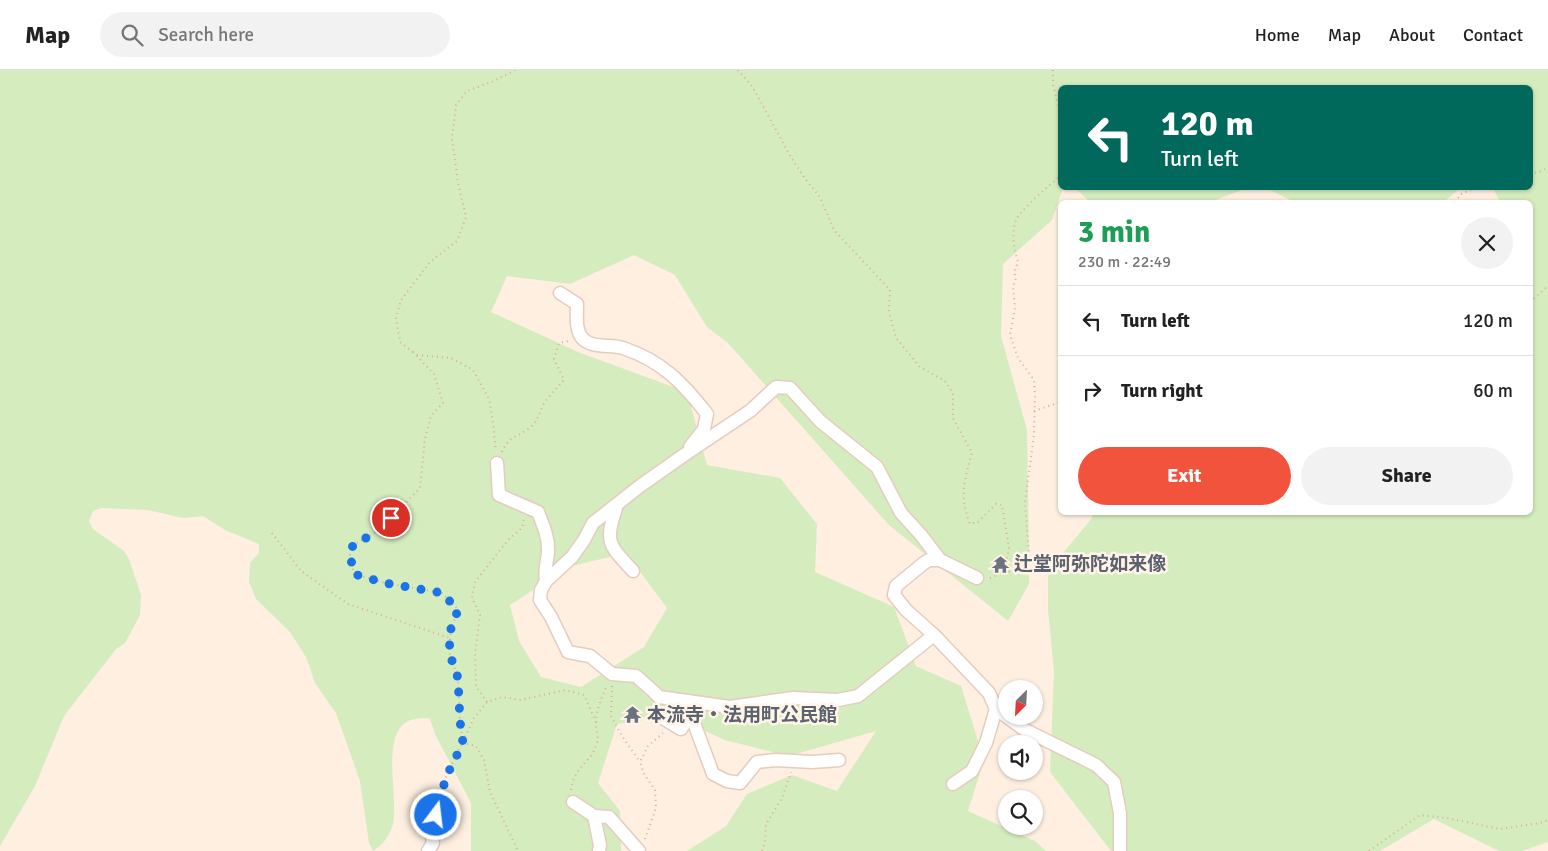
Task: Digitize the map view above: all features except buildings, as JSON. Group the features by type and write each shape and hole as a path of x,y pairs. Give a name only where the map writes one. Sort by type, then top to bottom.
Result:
{"street":[{"path":"560,293 577,304 577,324 582,338 587,342 601,346 621,347 649,358 671,372 688,388 707,414 704,429 684,455"},
{"path":"934,635 858,696 838,700 793,698 694,709 678,699 659,698 636,676 612,674 590,656 568,652 551,617 540,600 540,590 546,581 572,557 593,523 684,455 728,428 776,387 790,388 820,422 877,467 901,513 940,560"},
{"path":"497,463 499,495 538,512 546,531 548,550 544,570 546,581"},
{"path":"617,505 609,531 612,549 633,571"},
{"path":"977,578 940,560 928,560 896,586 894,595 906,610 934,635 989,693 996,709 1025,730 1096,765 1114,782 1120,813 1117,850"},
{"path":"661,717 681,729 694,709"},
{"path":"694,709 713,774 726,781 740,783 757,762 775,760 814,762 839,760"},
{"path":"953,784 972,771 986,743 996,709"},
{"path":"428,851 433,844 431,831 440,798"},
{"path":"573,802 594,816 609,818 641,847"},
{"path":"594,816 600,845 599,851"}],"path":[{"path":"497,463 489,398 473,370 451,358 418,356 400,342 396,318 401,300 430,262 457,241 466,217 458,183 452,138 456,105 467,91 494,81 515,70"},
{"path":"738,70 752,86 792,159 820,197 834,230 890,290 889,312 896,338 920,367 945,381 953,393 953,418 972,453 962,490 964,508 970,524 978,522 996,504 1002,505 1009,548 1004,572"},
{"path":"1053,70 1053,84 1058,105"},
{"path":"1533,173 1542,171 1548,166"},
{"path":"977,578 991,578 1004,572 1023,571 1029,556 1025,502 1034,435 1034,380 1018,358 1010,335 1015,308 1013,287 1016,278 1014,272 1018,262 1013,247 1016,220 1034,199 1058,178"},
{"path":"1456,200 1461,194 1470,190"},
{"path":"1533,299 1548,286"},
{"path":"497,463 504,446 513,436 529,428 537,419 544,404 564,380 554,359 559,343 582,338"},
{"path":"413,352 434,374 443,403 431,416 425,438 420,488 377,532 353,545 350,555 354,574 385,583 442,593 458,610 451,628 449,652 458,678 463,743"},
{"path":"1034,411 1058,403"},
{"path":"487,702 476,686 476,654 480,615 472,598 475,582 508,540 522,528 524,517"},
{"path":"272,533 301,571 348,604 450,638"},
{"path":"573,802 571,790 573,779 578,770 590,758 598,741 596,722 601,698 612,674"},
{"path":"612,674 611,716 655,790 656,808 641,847"},
{"path":"440,798 446,777 474,718 487,702 502,697 520,700 566,690 584,695 596,722"},
{"path":"640,762 648,746 665,732 661,717"},
{"path":"463,743 476,746 484,760 490,792 518,851"},
{"path":"762,851 765,842 766,824 782,798 795,761"},
{"path":"1369,851 1420,815 1447,818 1500,829 1548,820"}],"green space":[{"path":"0,70 1548,70 1548,842 1522,851 1499,851 1434,819 1380,851 1111,851 1050,772 1054,671 1048,609 1048,571 1092,518 1092,515 1533,515 1533,200 1499,200 1494,190 1533,190 1533,85 1058,85 1058,190 1062,190 1052,220 1003,264 1001,336 1027,430 1029,556 1029,584 1008,621 889,525 728,343 707,327 675,275 634,255 570,284 507,276 491,312 578,352 687,392 707,465 780,478 817,524 815,572 894,607 916,666 961,686 984,760 968,811 998,824 998,835 1022,835 1035,841 1046,851 687,851 726,826 747,794 792,775 837,791 876,731 789,756 725,740 671,716 617,724 598,783 620,811 621,851 471,851 471,803 436,736 430,719 411,720 401,726 393,751 393,824 386,839 373,851 369,843 360,781 336,713 315,683 306,657 290,632 256,599 249,582 250,563 259,553 259,544 225,530 203,516 183,518 148,510 101,508 93,511 89,521 93,529 124,551 129,559 141,595 140,615 125,643 116,649 64,716 35,786 0,846","holes":["626,553 667,608 644,647 581,687 541,677 519,641 510,605 568,567"]},
{"path":"1077,190 1242,190 1215,200 1088,200"},
{"path":"1270,190 1458,190 1446,200 1290,200"}],"place":[{"name":"辻堂阿弥陀如来像","path":"1000,564"},
{"name":"本流寺・法用町公民館","path":"633,715"}],"route":[{"path":"391,518 377,532 353,545 350,555 354,574 385,583 442,593 458,610 451,628 449,652 458,678 463,743 446,777 436,815"}]}
